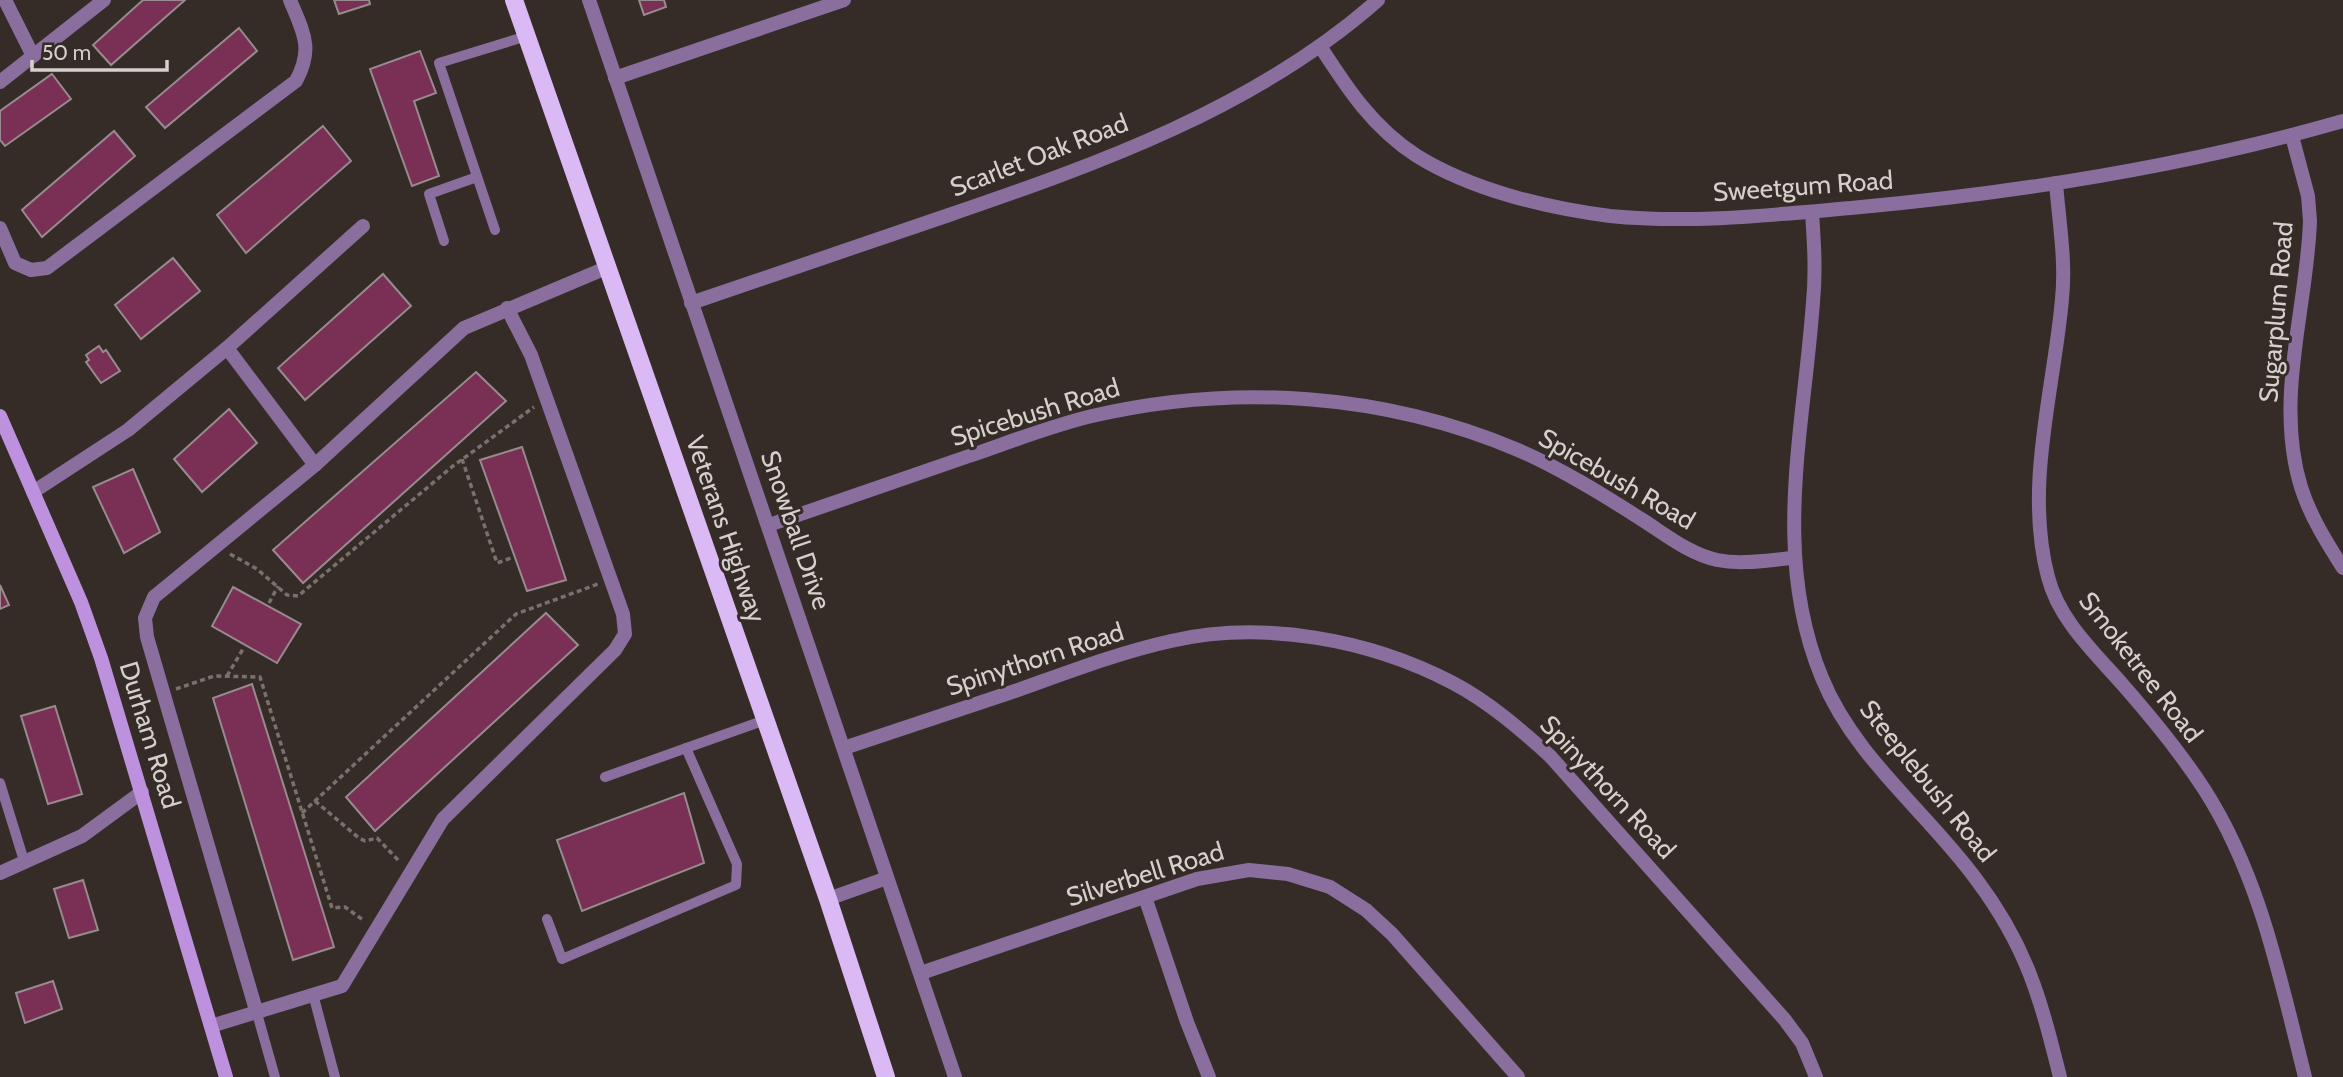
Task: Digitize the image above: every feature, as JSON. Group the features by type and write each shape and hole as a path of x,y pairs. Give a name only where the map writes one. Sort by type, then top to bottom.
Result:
{"main road":[{"name":"Veterans Highway","path":"514,0 828,899 886,1077"},
{"name":"Durham Road","path":"0,416 81,602 142,792 226,1077"}],"street":[{"path":"5,0 33,56"},
{"path":"0,82 104,0"},
{"path":"0,228 15,263 31,270 47,268 296,81 307,62 306,41 290,0"},
{"name":"Snowball Drive","path":"589,0 955,1077"},
{"path":"615,78 844,0"},
{"name":"Scarlet Oak Road","path":"691,303 1087,167 1187,123 1320,46 1378,0"},
{"name":"Sweetgum Road","path":"1320,46 1367,114 1387,134 1417,155 1482,185 1572,209 1610,216 1701,218 1812,212 1932,201 2177,162 2343,121"},
{"name":"Sugarplum Road","path":"2291,136 2308,196 2311,221 2291,375 2296,463 2311,512 2343,568"},
{"name":"Smoketree Road","path":"2056,183 2064,257 2062,297 2038,494 2040,536 2048,579 2071,624 2187,765 2233,841 2262,913 2305,1077"},
{"name":"Steeplebush Road","path":"1812,212 1814,302 1794,497 1793,558 1802,619 1823,681 1840,713 1869,753 1975,878 2005,920 2031,971 2060,1077"},
{"path":"33,492 128,430 227,348 363,226"},
{"path":"256,1010 163,692 145,618 154,597 315,465 464,328 606,268"},
{"path":"211,1026 256,1010 342,986 443,820 615,650 625,634 623,614 548,401 531,355 507,308"},
{"path":"227,348 315,465"},
{"name":"Spicebush Road","path":"769,525 1091,416 1185,400 1280,397 1327,400 1398,412 1454,427 1518,450 1681,544 1716,560 1742,562 1793,558"},
{"name":"Spinythorn Road","path":"844,748 1115,656 1172,641 1240,633 1292,635 1323,639 1385,654 1454,684 1516,726 1550,756 1785,1020 1802,1043 1816,1077"},
{"path":"0,873 82,836 142,792"},
{"name":"Silverbell Road","path":"921,973 1197,879 1250,870 1288,874 1330,887 1366,910 1392,934 1518,1077"},
{"path":"828,899 887,878"},
{"path":"1145,897 1186,1022 1209,1077"}],"lane":[{"path":"495,230 439,63 527,36"},
{"path":"444,242 429,194 477,177"},
{"path":"604,777 765,720"},
{"path":"547,919 562,960 736,885 737,864 686,748"},
{"path":"0,783 24,864"},
{"path":"313,994 335,1077"},
{"path":"256,1010 275,1077"}],"path":[{"path":"217,545 257,569 287,595 304,592 386,520 462,459 529,409 548,401"},
{"path":"462,459 497,563 511,558"},
{"path":"302,813 516,614 611,579"},
{"path":"269,603 278,586"},
{"path":"227,676 243,649"},
{"path":"163,692 215,676 260,677 332,908 351,910 375,931"},
{"path":"315,801 359,838 365,841 377,838 395,858 413,869"}],"building":[{"path":"143,0 185,0 111,65 93,45"},
{"path":"334,0 369,0 370,4 339,14"},
{"path":"639,0 664,0 666,7 644,15"},
{"path":"239,28 257,51 165,128 146,107"},
{"path":"420,51 436,93 414,101 439,176 412,186 370,69"},
{"path":"52,74 71,99 5,146 0,140 0,111"},
{"path":"323,126 351,161 246,253 217,215"},
{"path":"114,131 135,156 42,237 22,210"},
{"path":"173,258 200,291 141,339 115,305"},
{"path":"383,274 411,306 305,400 278,368"},
{"path":"99,346 103,352 106,350 120,371 101,383 86,362 89,360 86,355"},
{"path":"476,372 506,401 303,583 273,550"},
{"path":"229,409 257,443 202,492 174,459"},
{"path":"522,447 566,580 527,591 480,460"},
{"path":"133,469 160,532 124,553 93,487"},
{"path":"0,585 9,605 0,609"},
{"path":"233,587 301,624 277,663 212,626"},
{"path":"546,613 578,645 375,831 346,797"},
{"path":"252,684 334,947 293,960 213,698"},
{"path":"55,706 82,794 48,804 21,716"},
{"path":"684,793 704,863 582,911 557,840"},
{"path":"83,880 98,930 69,938 54,889"},
{"path":"53,981 62,1009 25,1023 16,993"}]}
